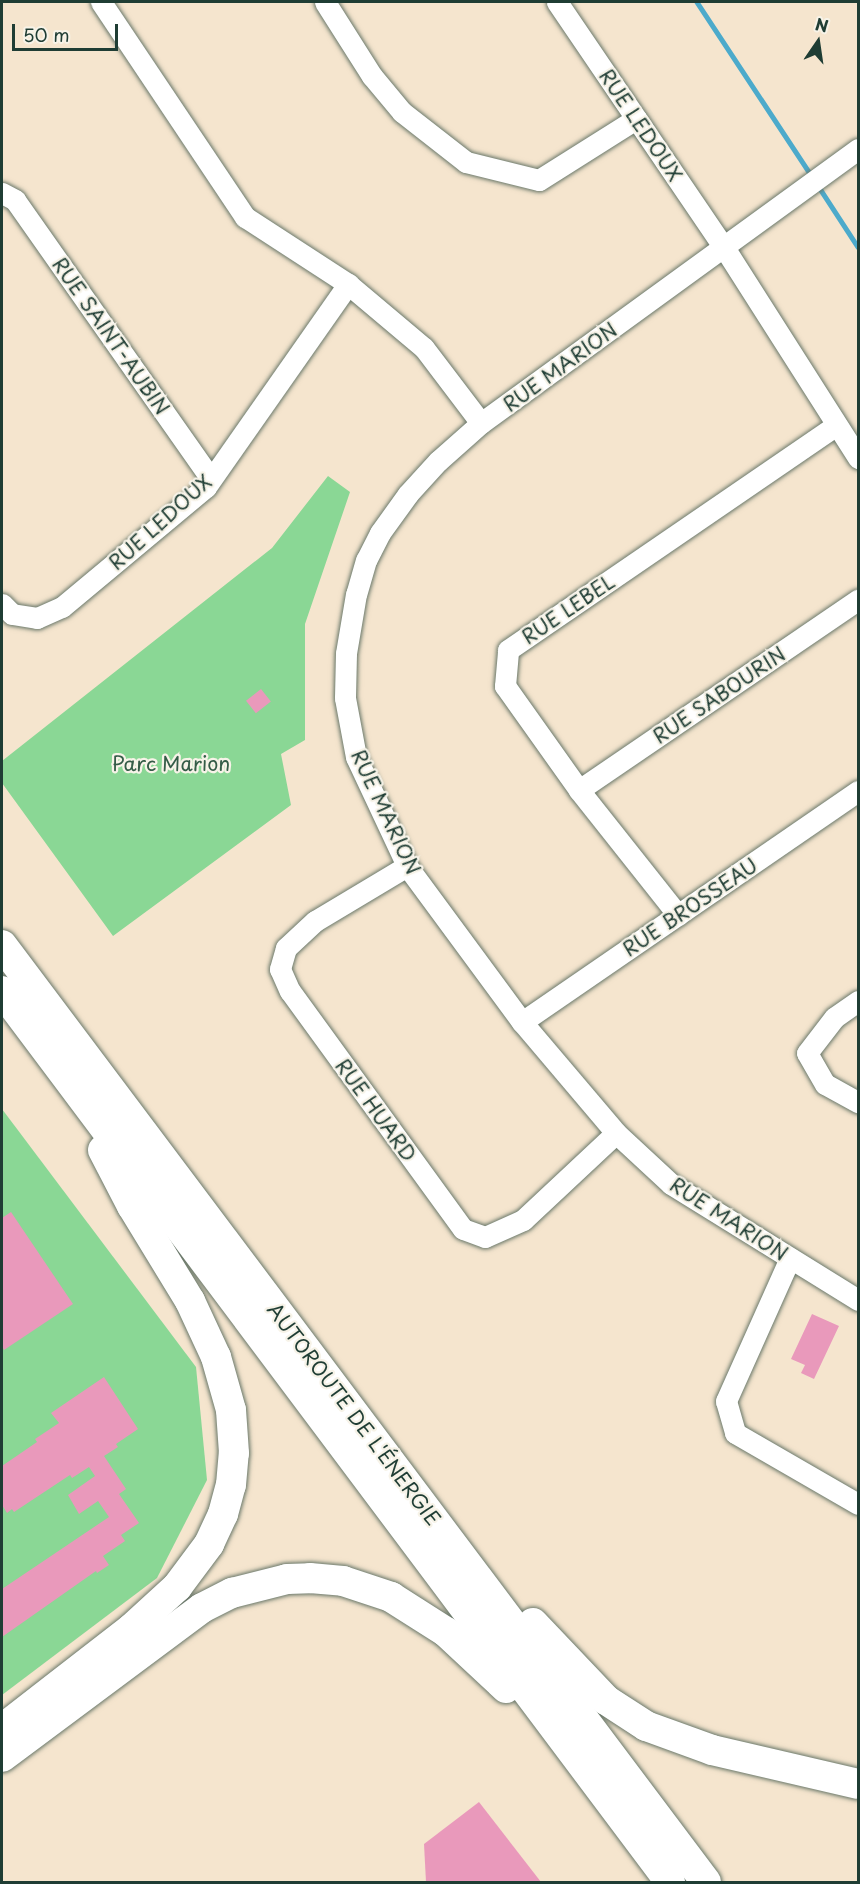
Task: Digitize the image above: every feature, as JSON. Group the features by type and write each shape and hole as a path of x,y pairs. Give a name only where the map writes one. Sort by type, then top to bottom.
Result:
{"highway":[{"name":"AUTOROUTE DE L'ÉNERGIE","path":"2,945 706,1882"},
{"name":"AUTOROUTE DE L'ÉNERGIE","path":"2,991 670,1882"},
{"path":"2,1729 124,1635 177,1587 200,1559 214,1535 227,1504 232,1475 231,1410 214,1351 190,1300 132,1206 63,1073"},
{"path":"413,1492 580,1675 624,1713 658,1732 696,1745 858,1784"},
{"path":"2,1757 202,1608 250,1587 303,1578 326,1578 362,1585 418,1612 461,1645 573,1753"}],"street":[{"path":"101,2 244,217 348,284 424,348 481,423"},
{"path":"325,2 372,76 402,112 466,162 539,180 636,119"},
{"name":"RUE LEDOUX","path":"557,2 725,249"},
{"name":"RUE MARION","path":"858,149 725,249 481,423 438,461 408,494 385,525 366,560 354,604 346,653 345,698 356,757 406,866 522,1022 616,1133 671,1184 858,1300"},
{"name":"RUE SAINT-AUBIN","path":"2,193 15,200 209,476 207,487"},
{"path":"725,249 858,458"},
{"name":"RUE LEDOUX","path":"2,604 12,614 37,618 62,607 207,487 348,284"},
{"name":"RUE LEBEL","path":"678,915 579,790 505,686 508,650 836,425"},
{"name":"RUE SABOURIN","path":"579,790 858,600"},
{"name":"RUE BROSSEAU","path":"522,1022 858,791"},
{"name":"RUE HUARD","path":"406,866 315,921 286,948 280,969 290,992 463,1229 485,1237 523,1220 616,1133"},
{"path":"858,1001 834,1018 807,1053 825,1084 858,1102"},
{"path":"790,1258 726,1401 735,1433 858,1504"}],"green space":[{"name":"Parc Marion","path":"328,476 350,492 305,624 305,740 281,754 291,805 113,936 2,783 2,761 272,548"},
{"path":"2,1109 196,1367 207,1480 157,1578 2,1695"}],"building":[{"path":"261,689 271,702 256,713 246,701"},
{"path":"11,1212 73,1304 4,1350 2,1346 2,1218"},
{"path":"812,1314 839,1326 814,1379 801,1373 805,1365 791,1359"},
{"path":"104,1377 138,1429 116,1444 118,1447 104,1456 126,1489 119,1494 139,1523 121,1535 125,1541 103,1556 109,1565 97,1573 96,1571 2,1637 2,1589 109,1517 98,1501 79,1514 68,1495 95,1476 89,1467 72,1478 70,1475 14,1512 12,1509 7,1513 2,1505 2,1466 37,1442 35,1439 59,1423 51,1413"},
{"path":"479,1802 541,1882 426,1882 424,1844"}],"waterway":[{"path":"697,2 811,175"},
{"path":"817,184 858,247"}]}
